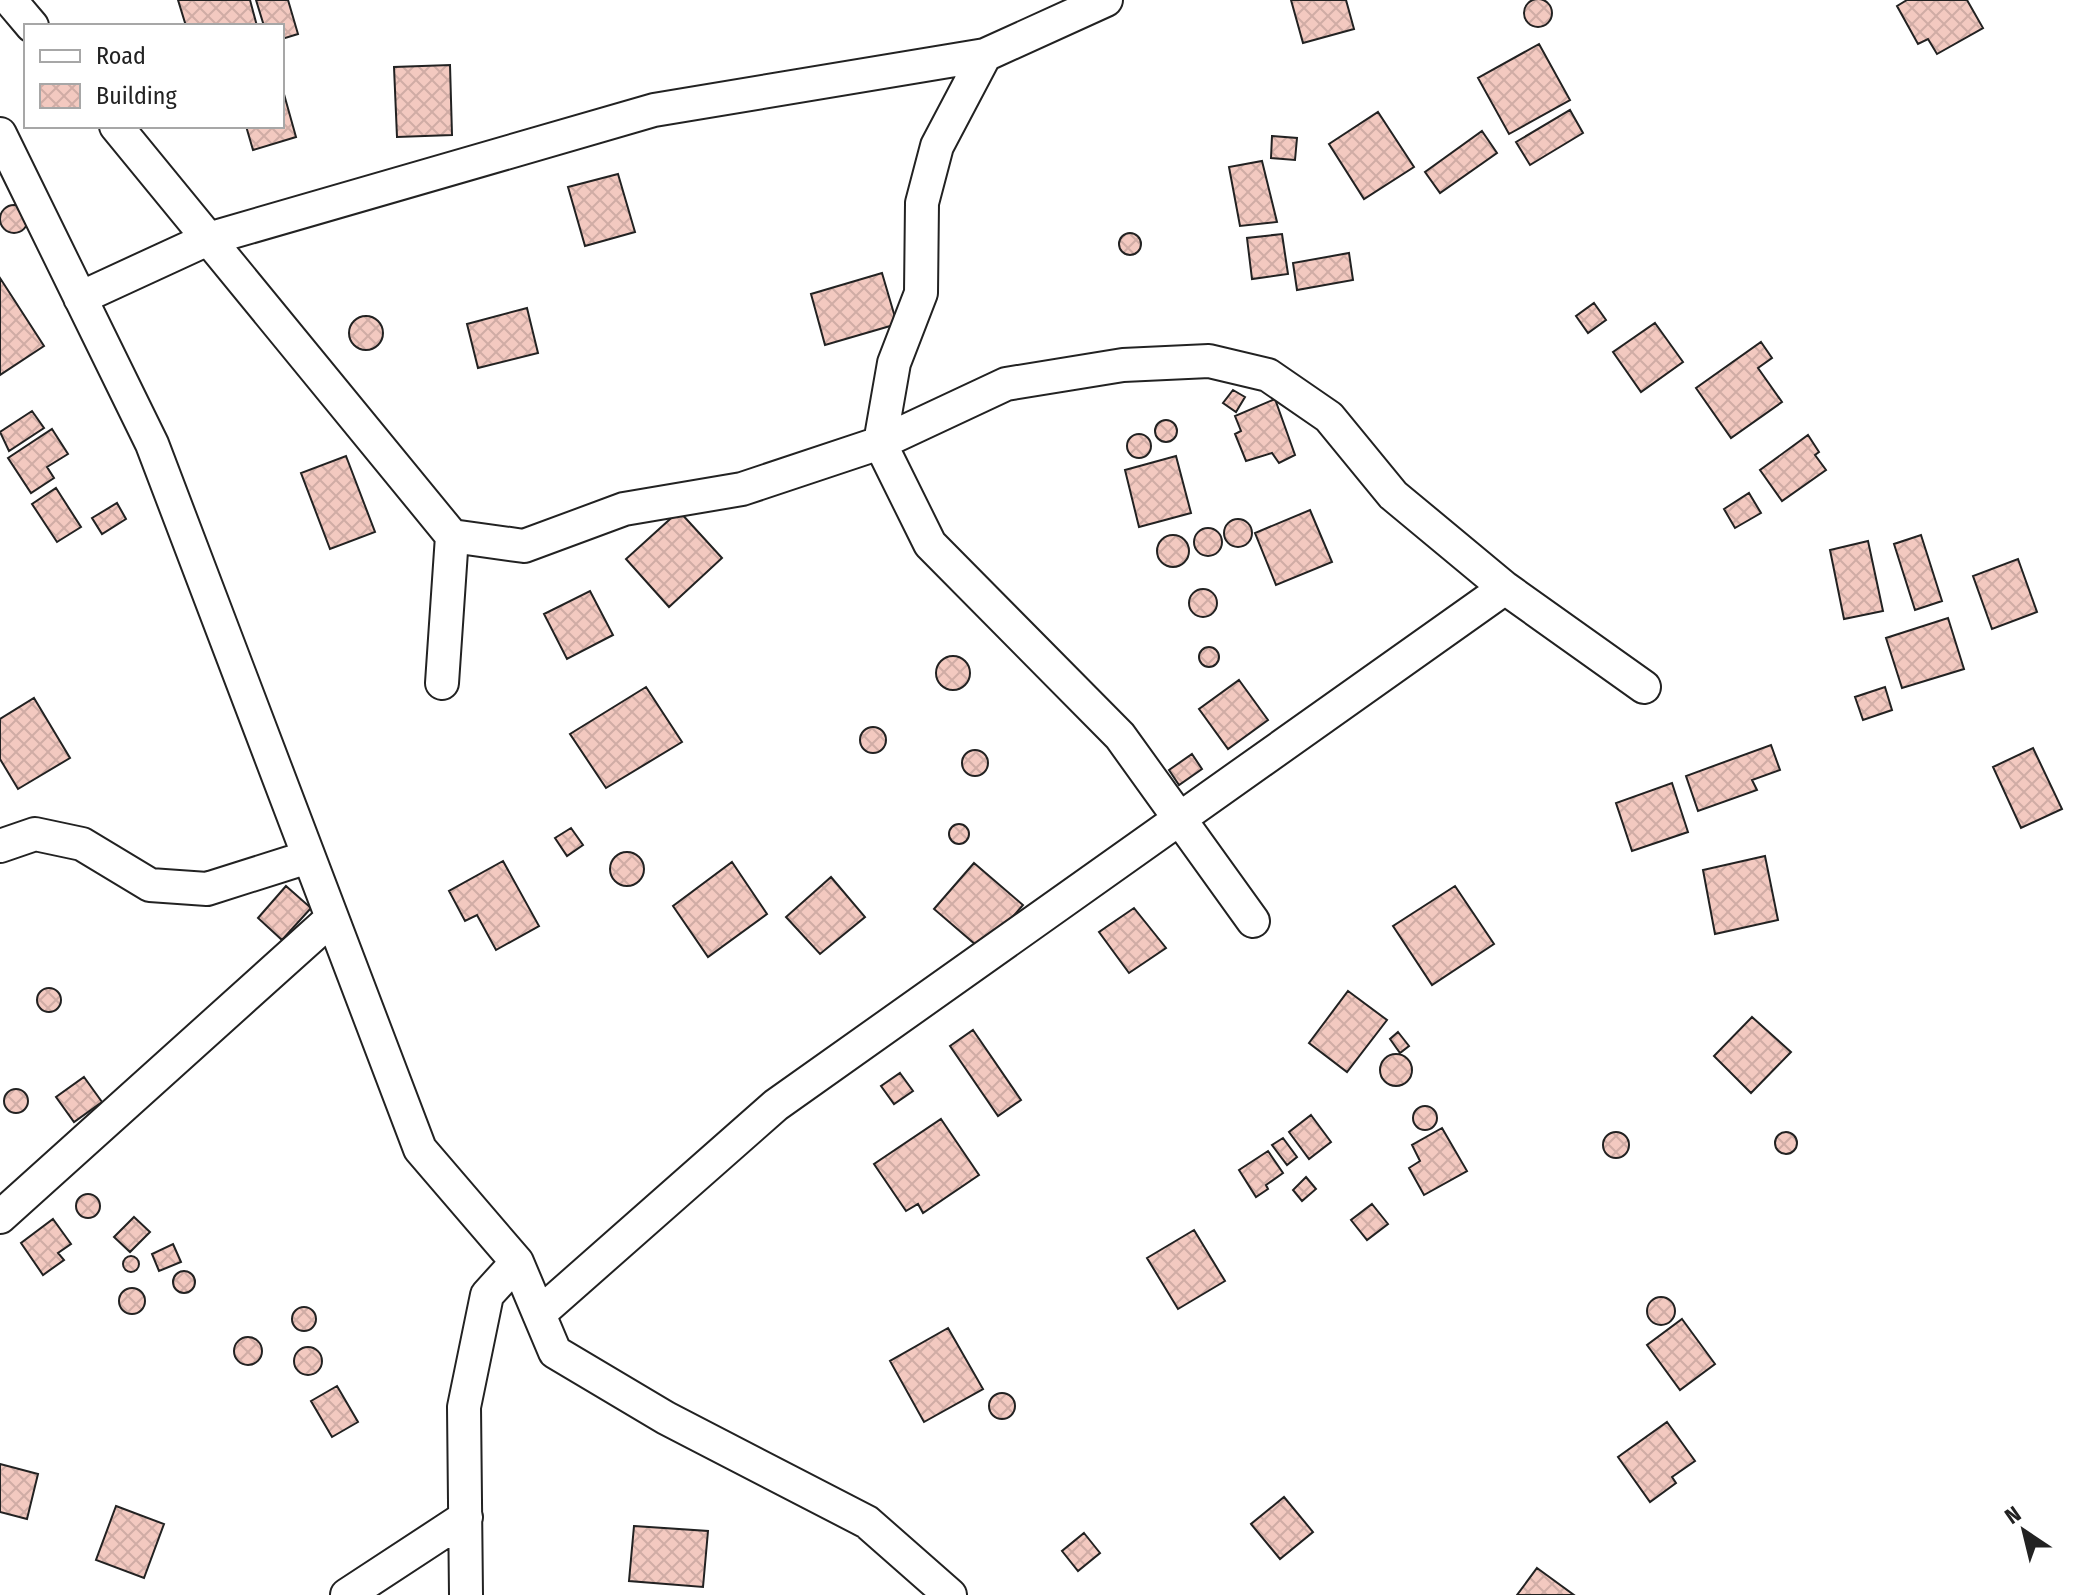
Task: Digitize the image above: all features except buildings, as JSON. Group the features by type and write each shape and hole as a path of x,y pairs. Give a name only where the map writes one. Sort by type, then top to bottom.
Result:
{"street":[{"path":"10,0 30,24"},
{"path":"80,298 208,239 654,110 985,55 1106,0"},
{"path":"985,55 937,146 922,203 921,293 894,363 880,443 930,544 1120,736 1253,921"},
{"path":"118,128 452,536 524,546 624,509 742,489 880,443 1006,384 1123,365 1209,361 1268,375 1329,417 1393,495 1505,588 1644,687"},
{"path":"0,134 152,444 420,1149 517,1262 555,1352 666,1418 867,1522 950,1595"},
{"path":"442,683 452,536"},
{"path":"539,1314 776,1105 1178,816 1505,588"},
{"path":"0,846 35,834 82,844 150,885 207,889 308,857"},
{"path":"0,1217 331,919"},
{"path":"466,1595 464,1407 487,1295 517,1262"},
{"path":"347,1595 466,1517"}]}
